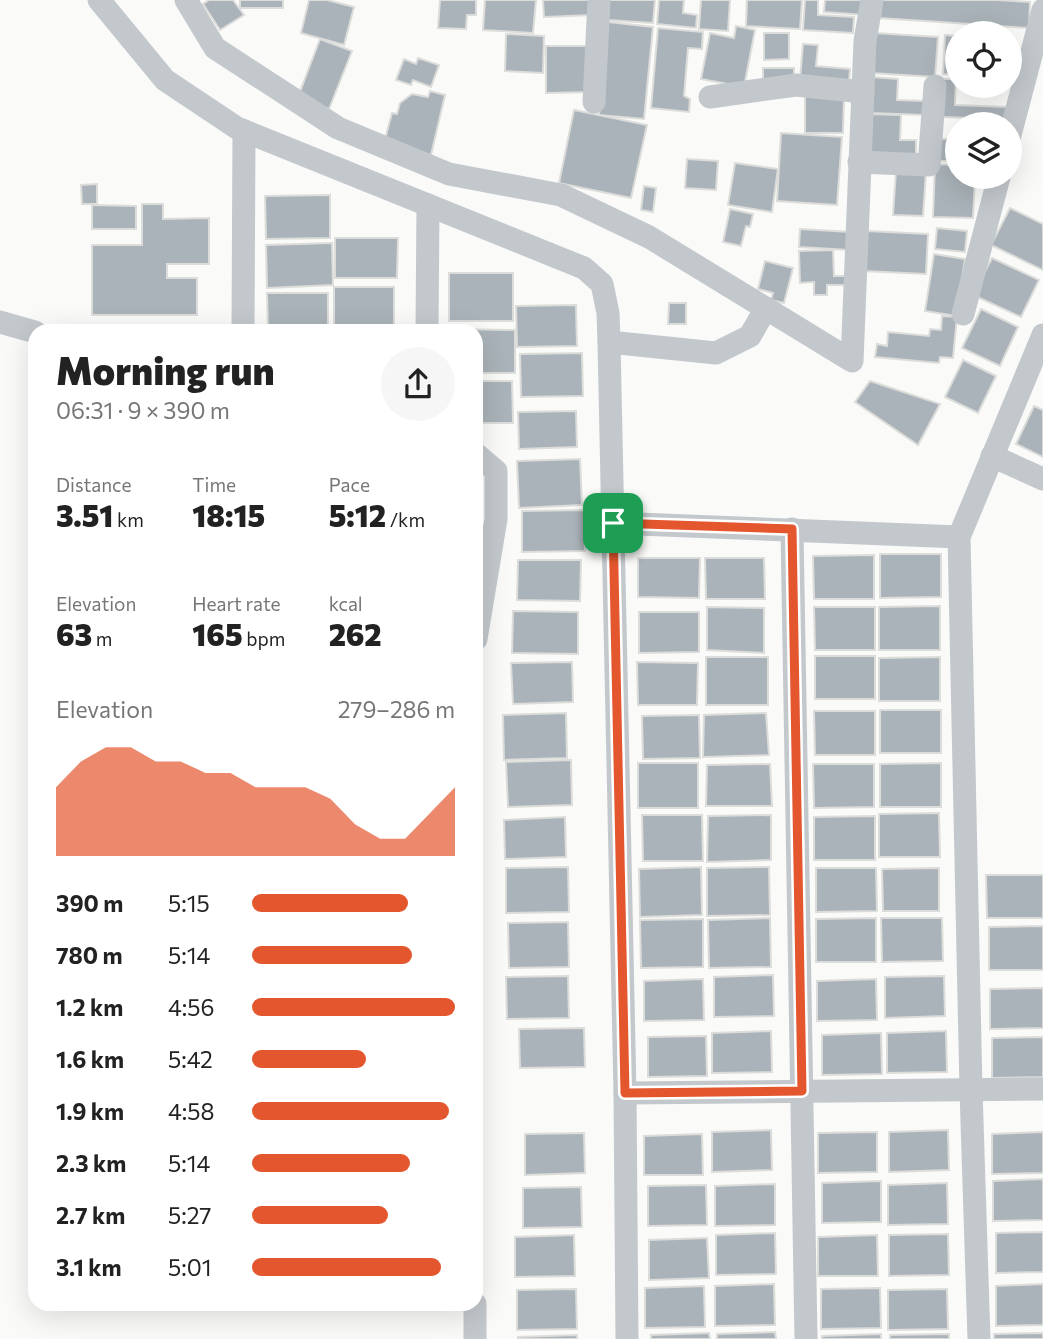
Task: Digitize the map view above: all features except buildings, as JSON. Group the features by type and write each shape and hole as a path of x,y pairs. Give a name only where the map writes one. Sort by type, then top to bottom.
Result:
{"street":[{"path":"99,0 165,80 244,131 584,268 602,284 608,313 609,342 625,1093 627,1339"},
{"path":"186,0 215,48 338,128 449,174 561,195 649,237 852,361 865,41 873,0"},
{"path":"594,102 599,0"},
{"path":"1022,112 1034,88 1043,10"},
{"path":"710,97 796,85 863,92"},
{"path":"859,162 929,165 935,86"},
{"path":"243,324 244,131"},
{"path":"963,314 996,189"},
{"path":"427,324 428,205"},
{"path":"609,342 716,353 750,337 766,308"},
{"path":"0,322 28,330"},
{"path":"979,1339 959,537 1043,335"},
{"path":"992,456 1043,479"},
{"path":"483,460 496,471 496,519 483,597"},
{"path":"613,523 959,537"},
{"path":"792,529 806,1339"},
{"path":"625,1093 1043,1089"},
{"path":"475,1311 475,1339"}],"route":[{"path":"613,523 792,529 802,1091 625,1093 613,523"}]}
